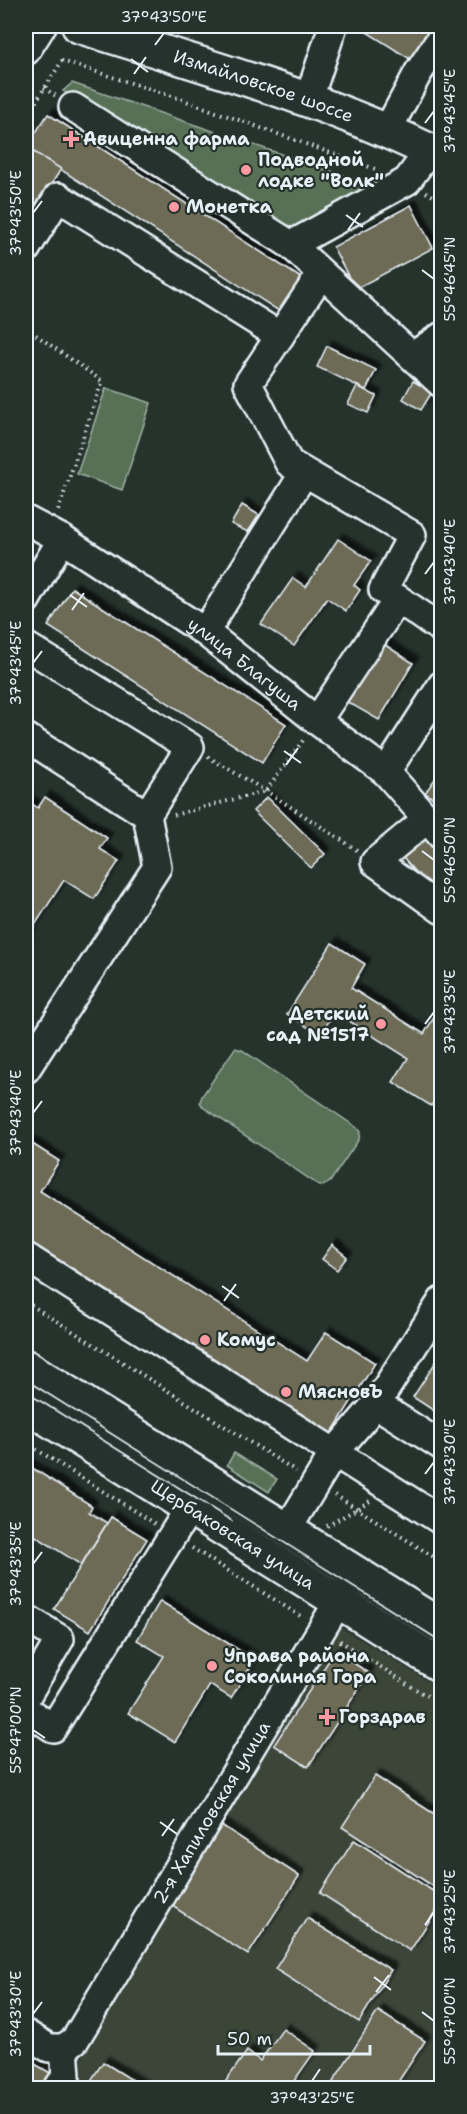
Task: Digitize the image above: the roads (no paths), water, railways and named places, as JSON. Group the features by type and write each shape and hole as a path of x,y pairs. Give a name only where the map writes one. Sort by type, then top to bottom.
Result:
{"main road":[{"name":"Измайловское шоссе","path":"79,26 308,101 387,131 435,154"},
{"name":"Щербаковская улица","path":"26,1368 441,1627"},
{"name":"Щербаковская улица","path":"26,1405 441,1666"}],"street":[{"path":"26,51 42,26"},
{"path":"308,101 333,26"},
{"path":"387,131 418,73 441,37"},
{"path":"73,107 291,245 441,384"},
{"path":"291,245 407,181 435,154"},
{"path":"26,245 58,197 280,336"},
{"path":"321,274 248,384 289,463 412,535 383,590 441,629"},
{"path":"413,356 441,336"},
{"path":"205,632 304,472"},
{"name":"улица Благуша","path":"26,520 57,536 205,632 317,721 386,772 434,827"},
{"path":"26,600 57,536"},
{"path":"317,721 398,599"},
{"path":"26,646 190,747 148,818 157,867 26,1069"},
{"path":"386,772 441,685"},
{"path":"26,737 148,818"},
{"path":"434,827 375,862 441,910"},
{"path":"26,1257 441,1521"},
{"path":"287,1530 334,1454 376,1404 441,1300"},
{"path":"376,1404 441,1446"},
{"path":"26,1710 53,1728 190,1507"},
{"name":"2-я Хапиловская улица","path":"64,2048 75,2040 356,1574"},
{"path":"26,1618 60,1639 26,1697"},
{"path":"26,2034 50,2048 64,2048 66,2076 58,2088"}],"tram line":[{"path":"26,1380 442,1642"},
{"path":"26,1392 232,1521"}],"place":[{"name":"Авиценна фарма","path":"71,139"},
{"name":"Подводной лодке \"Волк\"","path":"246,170"},
{"name":"Монетка","path":"174,207"},
{"name":"Детский сад №1517","path":"381,1024"},
{"name":"Комус","path":"205,1340"},
{"name":"МясновЪ","path":"286,1392"},
{"name":"Управа района Соколиная Гора","path":"212,1666"},
{"name":"Горздрав","path":"327,1717"}]}
